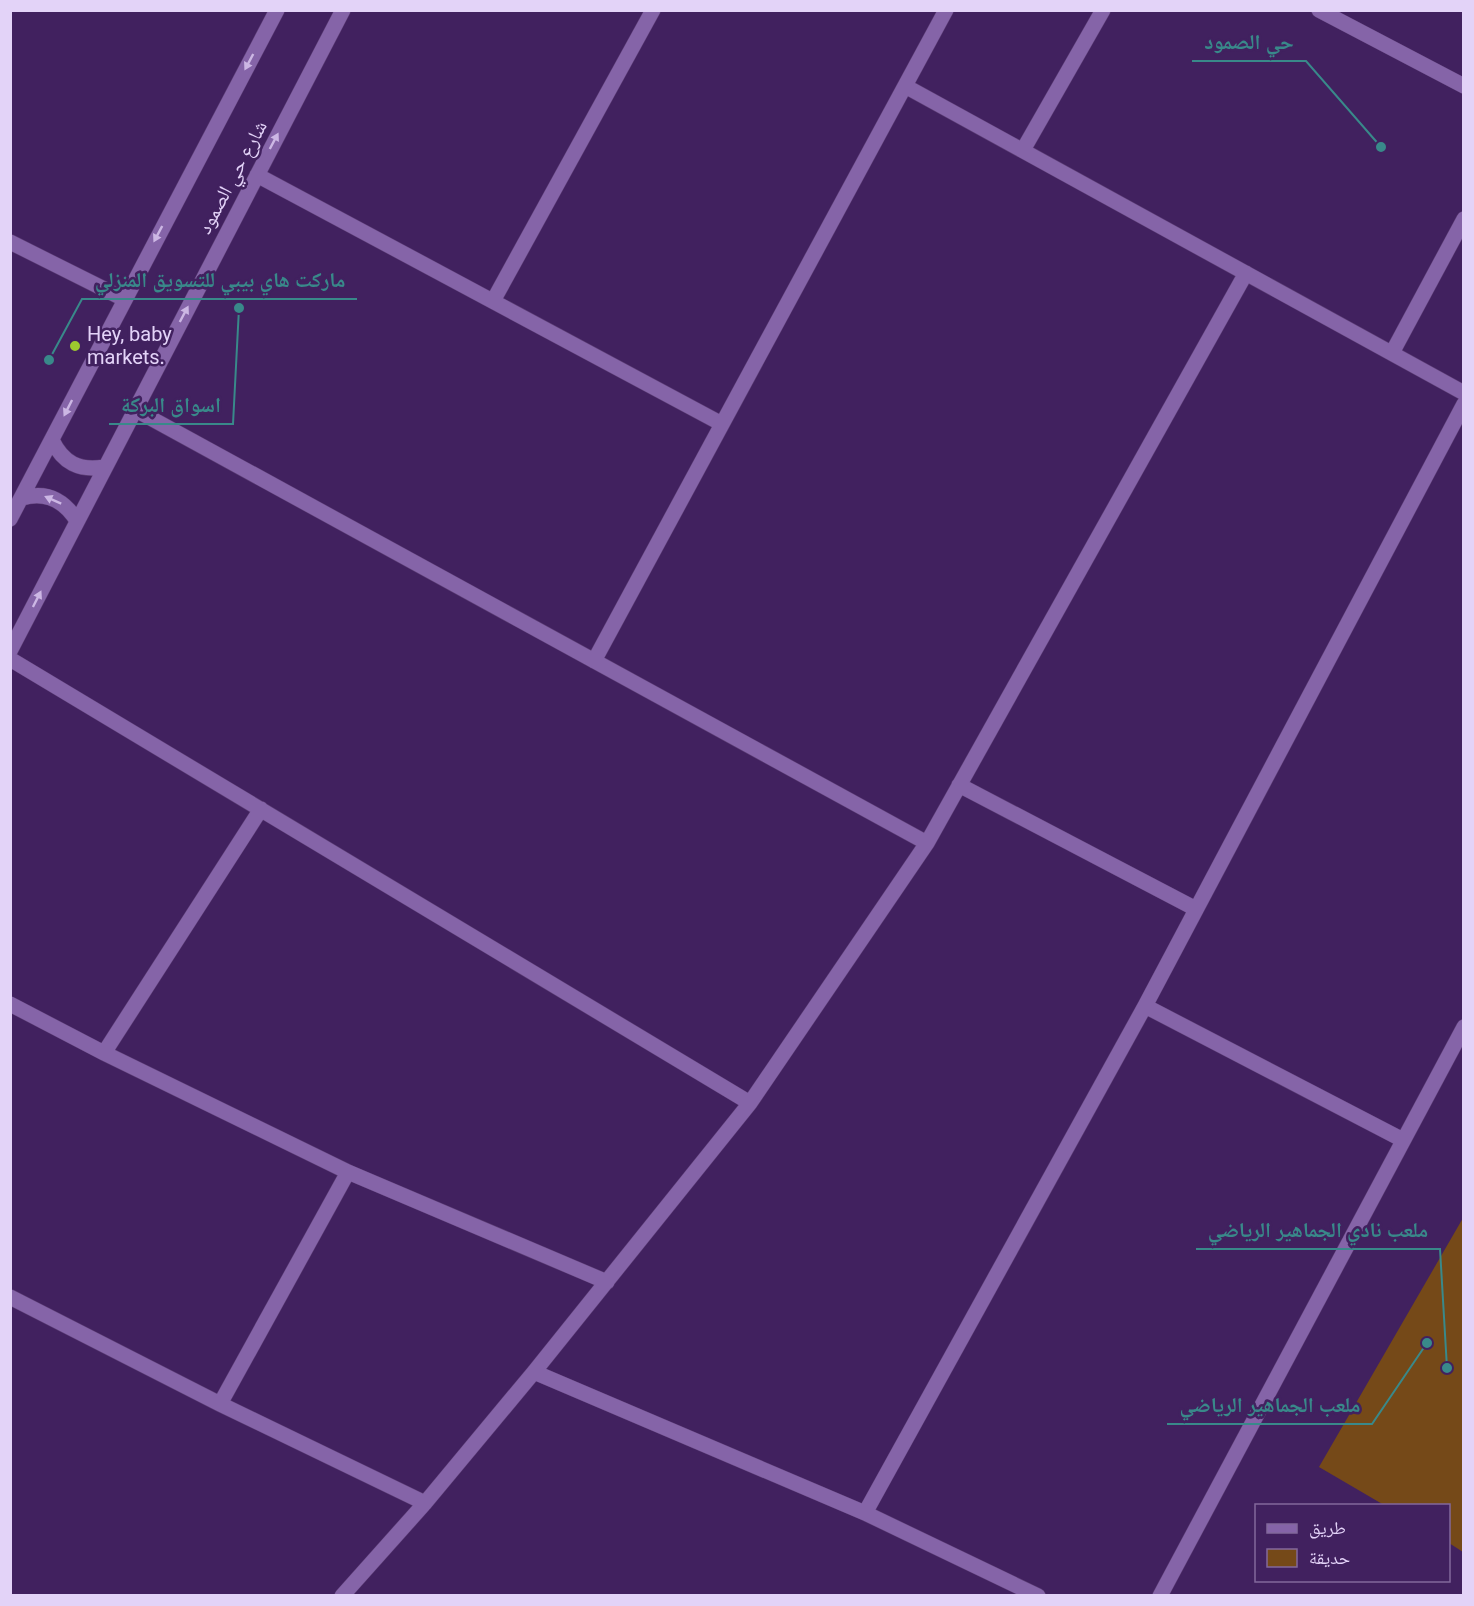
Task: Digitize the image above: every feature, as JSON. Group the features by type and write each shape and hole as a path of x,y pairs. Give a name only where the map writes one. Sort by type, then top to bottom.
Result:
{"street":[{"path":"10,519 277,10"},
{"name":"شارع حي الصمود","path":"10,651 343,10"},
{"path":"493,301 653,10"},
{"path":"594,661 946,10"},
{"path":"1023,150 1103,10"},
{"path":"1319,10 1464,86"},
{"path":"905,86 1464,393"},
{"path":"257,175 722,424"},
{"path":"1392,354 1464,219"},
{"path":"10,242 124,299"},
{"path":"342,1596 425,1503 534,1372 750,1103 927,843 1246,273"},
{"path":"865,1513 1145,1006 1464,404"},
{"path":"134,409 927,843"},
{"path":"52,440 66,461 91,469 104,467"},
{"path":"22,498 34,495 47,496 70,510 77,521"},
{"path":"10,659 750,1103"},
{"path":"959,785 1196,909"},
{"path":"104,1053 261,809"},
{"path":"10,1004 104,1053 348,1172 607,1282"},
{"path":"1145,1006 1403,1140"},
{"path":"1160,1596 1464,1027"},
{"path":"220,1404 348,1172"},
{"path":"10,1297 220,1404 425,1503"},
{"path":"534,1372 865,1513 1038,1596"}],"green space":[{"path":"1463,1218 1463,1552 1450,1544 1450,1504 1382,1504 1319,1467"}],"place":[{"name":"حي الصمود","path":"1381,147"},
{"name":"اسواق البركة","path":"239,308"},
{"name":"Hey, baby markets.","path":"75,346"},
{"name":"ماركت هاي بيبي للتسويق المنزلي","path":"49,360"},
{"name":"ملعب الجماهير الرياضي","path":"1427,1343"},
{"name":"ملعب نادي الجماهير الرياضي","path":"1447,1368"}]}
